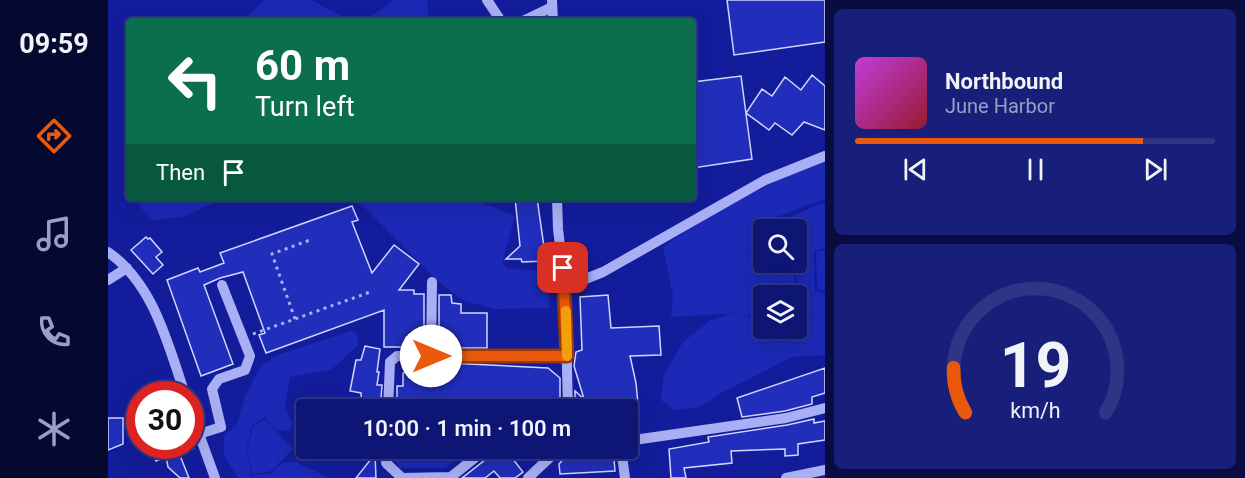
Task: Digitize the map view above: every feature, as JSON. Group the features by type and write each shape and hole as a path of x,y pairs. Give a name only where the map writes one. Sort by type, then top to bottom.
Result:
{"street":[{"path":"487,0 499,18"},
{"path":"528,18 552,3 553,18"},
{"path":"565,287 603,272 765,180 825,156"},
{"path":"557,201 565,287 568,399"},
{"path":"108,252 127,268 153,307 180,381"},
{"path":"108,280 127,268"},
{"path":"431,356 432,282"},
{"path":"204,432 221,427 212,389 219,378 245,370 250,356 222,285"},
{"path":"388,399 390,362 398,356 567,356"},
{"path":"638,439 786,418 825,408"},
{"path":"204,448 215,478"},
{"path":"386,459 386,463 402,478 451,477 473,459"},
{"path":"528,478 548,459"},
{"path":"622,459 625,478"},
{"path":"786,478 825,470"}],"path":[{"path":"295,319 272,254 310,240"},
{"path":"243,337 373,291"}],"shaded area":[{"path":"265,0 311,0 345,18 246,18"},
{"path":"394,0 427,0 429,18 368,18"},
{"path":"825,161 825,199 772,219 753,219 753,273 794,273 795,285 753,285 753,316 741,315 753,317 753,339 807,339 807,285 797,285 796,273 807,273 807,219 788,219 822,203 825,204 825,248 814,251 815,290 825,294 825,355 792,357 719,394 700,407 675,410 661,400 664,374 683,342 711,320 735,313 671,317 673,295 663,247 741,199"},
{"path":"139,201 218,201 183,217 153,220 140,207"},
{"path":"358,201 478,201 515,216 502,263 508,269 549,271 549,308 495,309 462,300 437,280"},
{"path":"825,250 825,291 817,289 816,252"},
{"path":"351,331 357,334 358,345 332,369 290,377 285,408 293,424 289,431 276,430 265,417 252,425 246,451 252,476 271,473 282,463 296,462 330,478 238,478 224,455 224,436 237,424 245,396 261,366 278,355"},
{"path":"265,419 293,449 271,471 253,475 247,451 253,426"},
{"path":"395,459 457,459 445,468 400,468"}],"building":[{"path":"727,0 825,0 825,42 734,55"},
{"path":"812,75 825,86 825,130 804,122 792,135 775,123 769,130 746,113 762,89 772,96 785,77 801,90"},
{"path":"741,76 752,159 696,168 696,82"},
{"path":"515,201 537,201 546,261 522,262 521,259 506,259 520,246"},
{"path":"352,206 358,220 352,222 372,273 394,245 419,264 399,290 414,290 414,294 424,294 424,338 406,337 406,347 384,347 384,310 266,353 259,335 265,333 243,272 204,285 233,364 201,376 167,280 198,268 200,272 224,263 220,253"},
{"path":"146,237 150,238 162,252 156,257 163,265 153,274 131,250"},
{"path":"439,295 451,295 452,303 461,304 461,313 487,313 487,348 448,348 439,341"},
{"path":"608,295 611,328 659,326 661,355 630,356 638,399 584,399 574,366 576,352 582,350 580,297"},
{"path":"365,346 380,349 377,385 382,385 381,398 361,399 361,393 350,391 356,360 361,360"},
{"path":"449,363 548,368 560,378 560,399 397,399 397,386 403,386 403,373 411,370 411,366 449,367"},
{"path":"825,368 825,393 812,397 812,404 785,411 742,417 737,398"},
{"path":"575,391 584,399 575,399"},
{"path":"108,418 123,418 123,444 108,450"},
{"path":"814,419 814,423 825,421 825,440 798,444 798,455 785,456 785,449 731,451 732,463 684,468 686,478 671,478 669,449 709,442 708,437"},
{"path":"166,459 181,459 189,478 180,478 168,467"},
{"path":"371,459 375,459 376,478 356,478"},
{"path":"486,459 513,459 523,472 515,478 500,478 494,471 485,478 462,478"},
{"path":"564,459 614,459 615,471 560,474 559,464"}],"slow traffic":[{"path":"566,311 567,356"}],"route":[{"path":"431,356 567,356 563,268"}]}
